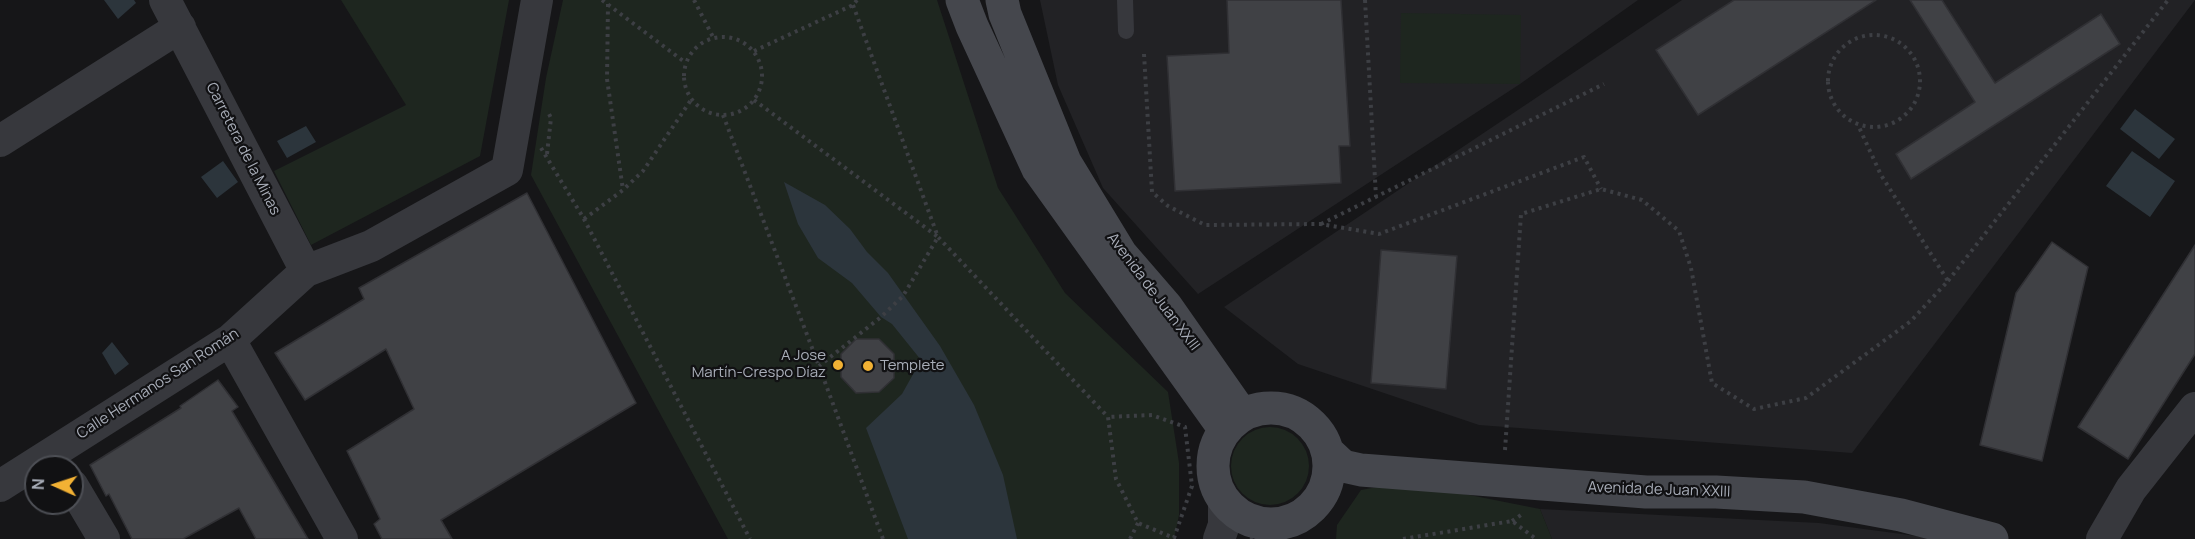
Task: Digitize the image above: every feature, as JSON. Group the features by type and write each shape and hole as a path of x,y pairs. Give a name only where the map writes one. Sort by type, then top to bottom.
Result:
{"main road":[{"name":"Avenida de Juan XXIII","path":"1002,0 1005,14 1065,162 1121,254 1166,306 1234,422"},
{"name":"Avenida de Juan XXIII","path":"967,13 1038,169 1234,422"},
{"name":"Avenida de Juan XXIII","path":"1234,422 1259,409 1277,408 1294,412 1310,422 1321,436 1328,452 1343,466 1361,470 1646,492 1716,492 1804,497 1901,514 1992,539"},
{"path":"1234,422 1216,447 1213,465 1216,484 1224,501 1254,522 1269,525 1286,534 1321,497 1329,475 1328,452"}],"street":[{"name":"Carretera de la Minas","path":"165,0 306,271"},
{"name":"Calle Hermanos San Román","path":"64,455 230,340 306,271 370,246 507,170 537,0"},
{"path":"0,141 180,27"},
{"path":"230,340 342,539"},
{"path":"2102,539 2131,489 2195,408"},
{"name":"Calle Hermanos San Román","path":"0,486 24,475"},
{"path":"1224,501 1224,525 1231,538"},
{"path":"84,505 104,539"}],"lane":[{"path":"1125,0 1126,31"}],"path":[{"path":"602,0 686,63"},
{"path":"694,0 713,37"},
{"path":"754,51 853,5 857,0"},
{"path":"1365,0 1376,197"},
{"path":"1516,452 1504,451 1521,214 1601,189 1642,200 1679,231 1691,268 1712,382 1754,409 1806,398 1911,321 1948,281 2168,0"},
{"path":"608,4 607,79 623,190"},
{"path":"853,5 938,237"},
{"path":"1858,125 1874,128 1904,117 1919,91 1920,76 1916,62 1908,49 1896,40 1882,35 1860,37 1840,48 1832,61 1828,75 1828,90 1834,105 1844,117 1858,125 1881,175 1948,281"},
{"path":"724,36 746,43 760,62 763,75 760,88 754,100 735,114 723,116 700,108 691,100 685,88 683,76 687,56 701,42 713,37 724,36"},
{"path":"1144,54 1152,192 1168,206 1205,225 1320,224 1379,234 1584,157 1601,189"},
{"path":"1320,224 1604,84"},
{"path":"584,219 623,190 643,171 691,100"},
{"path":"754,100 938,237 1108,417 1116,479 1138,523 1174,538 1192,486 1185,427 1152,415 1108,417"},
{"path":"723,116 883,539"},
{"path":"516,118 547,155 584,219 750,539"},
{"path":"819,366 881,317 903,296 938,237"},
{"path":"1403,539 1512,521 1536,539"},
{"path":"1130,539 1138,523"},
{"path":"1231,538 1286,534"}],"shaded area":[{"path":"104,0 134,0 136,3 118,19"},
{"path":"341,0 509,0 480,156 311,245 274,171 406,105"},
{"path":"563,0 937,0 998,188 1065,293 1168,392 1179,463 1179,515 1174,539 728,539 531,175 546,78"},
{"path":"1040,0 1638,0 1520,84 1198,294 1103,188 1058,85"},
{"path":"1682,0 2195,0 1852,453 1479,425 1298,364 1224,307"},
{"path":"1401,13 1521,15 1520,84 1400,83"},
{"path":"2135,109 2175,139 2159,159 2120,129"},
{"path":"306,126 316,142 287,158 277,141"},
{"path":"2132,151 2175,181 2150,217 2106,186"},
{"path":"223,161 238,182 217,198 201,177"},
{"path":"784,182 825,205 850,229 867,252 888,273 940,346 974,405 1003,475 1017,539 908,539 866,428 902,394 921,360 892,324 881,317 852,283 818,258 798,224"},
{"path":"112,342 129,364 115,375 102,353"},
{"path":"1262,427 1278,427 1292,433 1303,444 1309,458 1309,474 1303,488 1292,499 1278,505 1262,505 1248,499 1237,488 1231,474 1231,458 1237,444 1248,433"},
{"path":"1404,482 1540,509 1552,539 1336,539 1337,525 1361,490"},
{"path":"1540,509 1819,523 1939,539 1552,539"}],"building":[{"path":"1227,0 1341,0 1350,146 1339,146 1341,183 1175,191 1167,56 1229,53"},
{"path":"1734,0 1876,0 1698,115 1656,50"},
{"path":"1910,0 1942,0 1995,83 2101,14 2120,44 1911,179 1896,154 1975,102"},
{"path":"527,193 636,403 441,520 452,539 382,539 374,524 380,519 347,451 414,409 386,349 305,400 275,353 364,299 359,288"},
{"path":"2052,242 2088,267 2042,461 1980,445 2016,293"},
{"path":"2195,245 2195,354 2128,459 2078,427"},
{"path":"1381,250 1457,256 1446,389 1371,383"},
{"name":"Templete","path":"856,339 879,339 894,354 894,378 879,392 856,393 841,377 841,354"},
{"path":"218,380 238,407 232,411 308,539 256,539 239,508 183,539 132,539 109,494 106,496 90,465 181,408 180,406"}],"place":[{"name":"A Jose Martín-Crespo Díaz","path":"838,365"},
{"name":"Templete","path":"868,366"}]}
